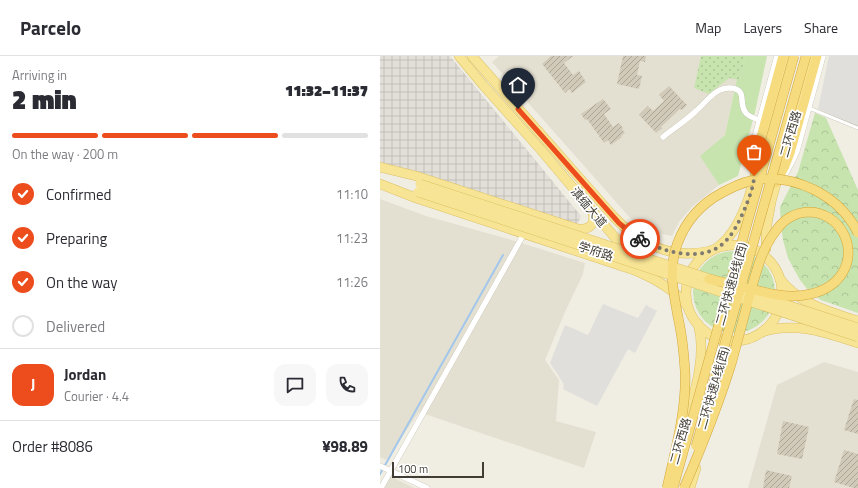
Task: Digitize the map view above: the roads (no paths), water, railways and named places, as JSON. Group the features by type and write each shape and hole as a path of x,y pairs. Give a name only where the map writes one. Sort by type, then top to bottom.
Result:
{"highway":[{"path":"755,178 758,148 783,56"},
{"name":"二环快速B线(西)","path":"673,488 794,56"},
{"name":"二环快速A线(西)","path":"684,488 806,56"},
{"path":"776,184 784,168 807,105 817,56"},
{"path":"667,488 684,407 685,385 683,346 672,285 673,265 675,252 680,238 692,218 711,200 733,187 754,180 776,179 798,183 827,197 847,216 858,233"},
{"path":"684,488 717,407 732,361 750,294 752,287 754,280 771,237 787,220 804,212 820,214 832,219 841,228 846,239 848,256 842,273 831,285 812,293 798,296 784,296 772,294 758,290 751,289 709,279"}],"main road":[{"name":"滇缅大道","path":"459,56 630,255 659,283"},
{"name":"滇缅大道","path":"472,56 626,229 646,243 666,251 693,254 713,250"},
{"name":"二环西路","path":"713,250 728,238 738,222 748,200 788,56"},
{"name":"二环西路","path":"769,260 765,245 768,214 811,56"},
{"path":"380,167 416,176 564,225 581,229 586,229 593,223 594,218 591,210"},
{"name":"学府路","path":"380,171 419,188 858,337"},
{"path":"755,178 757,185 764,189 772,188 776,184"},
{"name":"学府路","path":"380,180 419,188 709,279 858,328"},
{"name":"学府路","path":"380,184 416,198 634,270 676,294 688,307"},
{"path":"558,245 564,244 568,238 567,227 564,225"},
{"path":"759,333 774,319 780,307 782,293 779,279 773,266 769,260 758,251 744,246 730,245 713,250 694,265 689,276 686,289 688,307 698,324 707,332 720,338 733,340 746,339 769,330 801,328 816,330 858,343"},
{"path":"779,279 796,295 821,309 858,321"},
{"path":"816,330 809,326 808,317 816,308 821,309"},
{"name":"二环西路","path":"667,488 697,377 701,341 698,324"},
{"name":"二环西路","path":"690,488 719,388 737,351 746,339"},
{"path":"690,406 694,401 702,400 709,404 712,412"}],"street":[{"path":"755,178 752,167 752,153 777,56"},
{"path":"807,105 822,56"},
{"path":"663,137 696,112 716,93 720,90 728,88 735,88 740,91 742,95 743,108 746,113 751,117 760,120"},
{"path":"381,488 524,234"},
{"path":"381,466 427,488"}],"lane":[{"path":"807,105 858,128"}],"waterway":[{"path":"380,474 503,255"}]}
